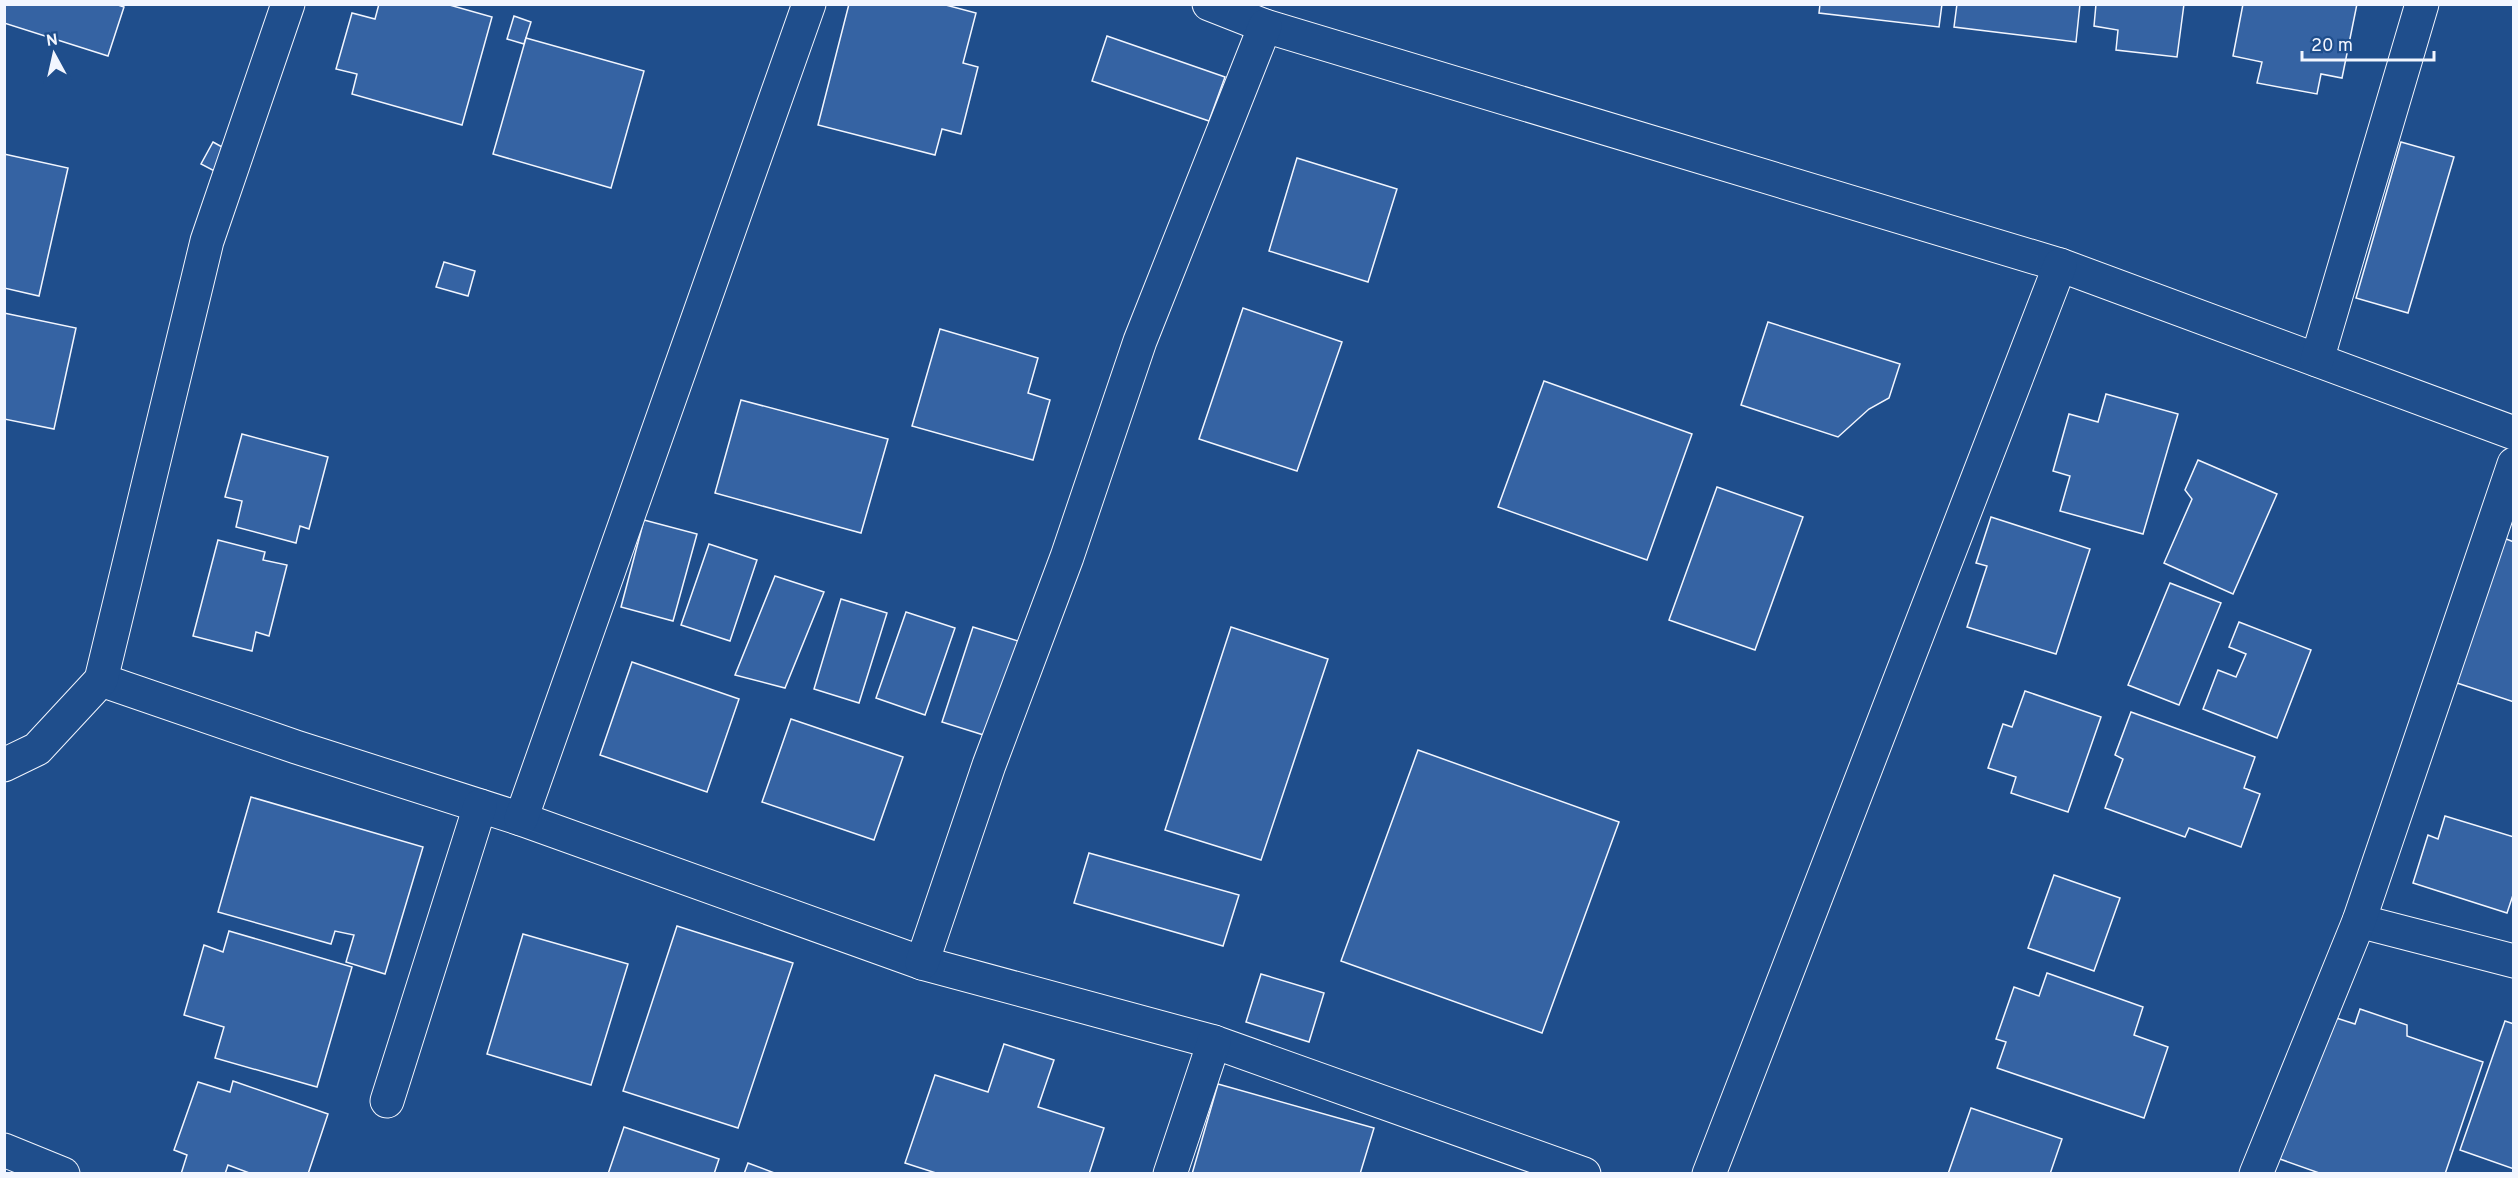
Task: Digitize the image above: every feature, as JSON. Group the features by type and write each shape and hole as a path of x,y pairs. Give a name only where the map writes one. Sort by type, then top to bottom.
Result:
{"street":[{"path":"4,765 37,749 101,680 207,241 288,4"},
{"path":"521,819 809,4"},
{"path":"1209,4 1265,26 2060,265 2514,433"},
{"path":"2317,360 2422,4"},
{"path":"922,963 989,765 1067,557 1140,341 1265,26"},
{"path":"1709,1173 2060,265"},
{"path":"2256,1173 2359,921 2514,464"},
{"path":"101,680 521,819 922,963 1214,1042 1584,1173"},
{"path":"387,1101 480,806"},
{"path":"2359,921 2514,961"},
{"path":"1170,1173 1214,1042"},
{"path":"4,1150 63,1173"}],"building":[{"path":"4,4 115,4 124,7 108,56 4,23"},
{"path":"379,4 446,4 492,17 462,125 352,94 357,74 336,69 352,13 375,19"},
{"path":"849,4 942,4 976,13 963,63 978,67 961,134 942,129 935,155 818,125"},
{"path":"1820,4 1942,4 1939,27 1819,13"},
{"path":"1957,4 2080,4 2076,42 1954,27"},
{"path":"2096,4 2184,4 2177,57 2116,50 2118,30 2094,26"},
{"path":"2243,4 2357,4 2342,78 2321,74 2317,94 2257,83 2262,62 2233,56"},
{"path":"514,16 531,22 524,44 507,39"},
{"path":"1107,36 1225,77 1209,121 1092,81"},
{"path":"526,38 644,71 611,188 493,154"},
{"path":"213,142 233,153 222,175 201,164"},
{"path":"2401,142 2454,157 2408,313 2356,298"},
{"path":"4,154 68,168 39,296 4,288"},
{"path":"1297,158 1397,189 1368,282 1269,251"},
{"path":"444,262 475,271 468,296 436,287"},
{"path":"1243,308 1342,342 1297,471 1199,439"},
{"path":"4,313 76,328 54,429 4,419"},
{"path":"1768,322 1900,364 1889,398 1869,409 1838,437 1741,405"},
{"path":"940,329 1038,358 1028,393 1050,400 1033,460 912,426"},
{"path":"1544,381 1692,434 1647,560 1498,507"},
{"path":"2106,394 2178,414 2143,534 2060,511 2070,476 2053,471 2069,414 2098,422"},
{"path":"741,400 888,439 861,533 715,493"},
{"path":"242,434 328,457 309,529 300,526 296,543 236,527 242,501 225,497"},
{"path":"2198,460 2277,494 2233,594 2164,563 2192,499 2185,490"},
{"path":"1717,487 1803,517 1755,650 1669,620"},
{"path":"1991,517 2090,549 2056,654 1967,627 1987,566 1976,563"},
{"path":"644,520 697,534 673,621 621,607"},
{"path":"2501,537 2514,542 2514,702 2451,681"},
{"path":"218,540 265,552 263,560 287,565 269,636 256,632 252,651 193,636"},
{"path":"709,544 757,560 730,641 681,625"},
{"path":"775,576 824,592 785,688 735,675"},
{"path":"2170,583 2221,603 2179,705 2128,685"},
{"path":"841,599 887,613 859,703 814,689"},
{"path":"906,612 955,628 925,715 876,698"},
{"path":"2239,622 2311,650 2277,738 2203,709 2218,670 2236,677 2246,654 2229,647"},
{"path":"973,627 1021,642 990,737 942,722"},
{"path":"1231,627 1328,659 1261,860 1165,830"},
{"path":"632,662 739,699 707,792 600,755"},
{"path":"2025,691 2101,717 2068,812 2011,793 2016,777 1988,768 2003,724 2012,727"},
{"path":"2131,712 2255,757 2244,788 2260,794 2241,847 2189,828 2185,837 2105,808 2123,759 2115,755"},
{"path":"791,719 903,757 874,840 762,802"},
{"path":"1418,750 1619,822 1542,1033 1341,961"},
{"path":"251,797 423,847 385,974 346,962 354,935 335,931 331,944 218,912"},
{"path":"2445,816 2514,837 2514,892 2507,913 2413,883 2428,835 2438,839"},
{"path":"1089,853 1239,895 1223,946 1074,903"},
{"path":"2054,875 2120,898 2094,971 2028,948"},
{"path":"677,926 793,963 738,1128 623,1091"},
{"path":"229,931 352,967 317,1087 215,1058 224,1027 184,1015 204,945 223,952"},
{"path":"523,934 628,964 591,1085 487,1054"},
{"path":"2047,973 2143,1007 2134,1035 2168,1047 2144,1118 1997,1068 2006,1042 1996,1039 2014,987 2039,996"},
{"path":"1261,974 1324,993 1309,1042 1246,1022"},
{"path":"2360,1009 2407,1025 2407,1036 2483,1062 2445,1174 2322,1174 2277,1158 2327,1015 2355,1024"},
{"path":"2505,1021 2514,1024 2514,1169 2460,1150"},
{"path":"1004,1044 1054,1060 1038,1107 1104,1128 1089,1174 939,1174 905,1163 935,1075 988,1092"},
{"path":"233,1081 328,1114 308,1174 252,1174 228,1165 225,1174 181,1174 187,1155 174,1150 198,1082 230,1092"},
{"path":"1218,1084 1374,1128 1360,1174 1192,1174"},
{"path":"1971,1108 2062,1139 2050,1174 1948,1174"},
{"path":"624,1127 719,1159 714,1174 608,1174"},
{"path":"748,1163 777,1174 744,1174"}]}
